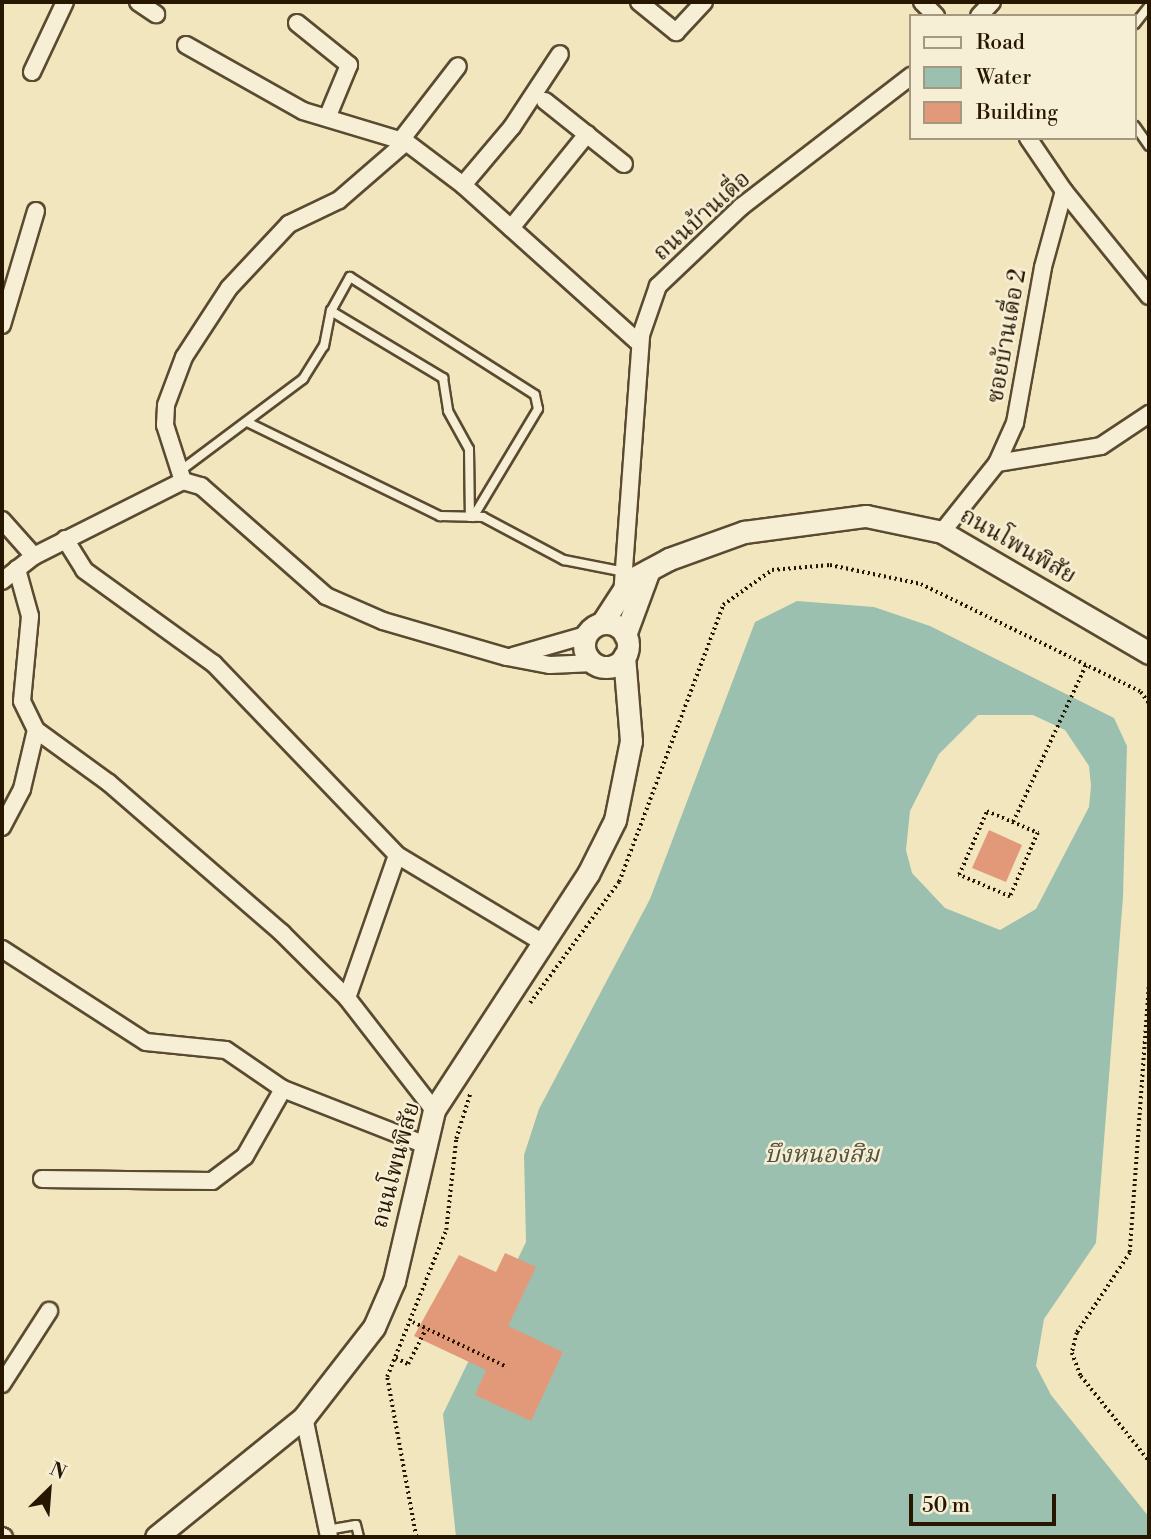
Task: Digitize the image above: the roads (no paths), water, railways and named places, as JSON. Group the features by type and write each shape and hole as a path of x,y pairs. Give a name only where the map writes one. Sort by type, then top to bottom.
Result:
{"street":[{"path":"32,72 65,2"},
{"path":"138,2 156,14"},
{"path":"639,2 676,32 704,2"},
{"path":"297,23 349,65 327,118"},
{"path":"186,45 327,118 404,141 463,185 640,344"},
{"path":"463,185 512,127 560,54"},
{"path":"458,66 404,141 339,200 289,223 229,288 184,357 166,405 165,425 181,476 201,486 326,596 383,621 507,657 550,665 598,665 627,636 649,570"},
{"name":"ถนนบ้านเดื่อ","path":"627,636 620,582 644,313 678,264 909,78"},
{"path":"545,101 624,164"},
{"path":"511,228 587,134"},
{"path":"1029,140 1064,191 1149,296"},
{"name":"ซอยบ้านเดื่อ 2","path":"942,532 997,463 1015,423 1043,267 1064,191"},
{"path":"2,325 36,211"},
{"path":"997,463 1101,446 1149,414"},
{"path":"2,581 34,556 181,476"},
{"name":"ถนนโพนพิสัย","path":"620,582 744,532 825,516 866,516 942,532 1149,653"},
{"path":"2,520 34,556"},
{"path":"65,539 84,570 224,673 397,855 542,942"},
{"path":"17,569 30,616 23,701 36,730 109,783 347,998 434,1110"},
{"path":"620,582 584,648 598,665 630,717"},
{"path":"507,657 594,629 627,636"},
{"name":"ถนนโพนพิสัย","path":"156,1537 303,1417 374,1327 394,1281 434,1110 588,874 615,821 628,779 630,717 627,636"},
{"path":"2,827 22,789 36,730"},
{"path":"347,998 397,855"},
{"path":"2,948 146,1042 226,1050 283,1089 426,1145"},
{"path":"42,1179 212,1181 245,1156 283,1089"},
{"path":"2,1384 49,1311"},
{"path":"303,1417 328,1533"}],"lane":[{"path":"1137,21 1149,6"},
{"path":"1137,129 1149,146"},
{"path":"181,476 303,379 324,346 331,311 350,277 535,395 538,409 471,517"},
{"path":"331,311 443,378 448,411 469,449 471,517"},
{"path":"247,422 440,516 494,521 564,560 620,582"},
{"path":"328,1533 356,1525 359,1537"}],"water":[{"name":"บึงหนองสิม","path":"797,601 874,607 930,626 1114,718 1127,746 1123,897 1096,1243 1044,1319 1036,1366 1051,1395 1149,1517 1149,1537 456,1537 443,1414 526,1242 524,1155 539,1109 650,899 755,622","holes":["978,715 1033,715 1065,730 1089,766 1089,807 1036,909 1000,930 945,908 912,873 906,850 910,811 939,754"]}]}
